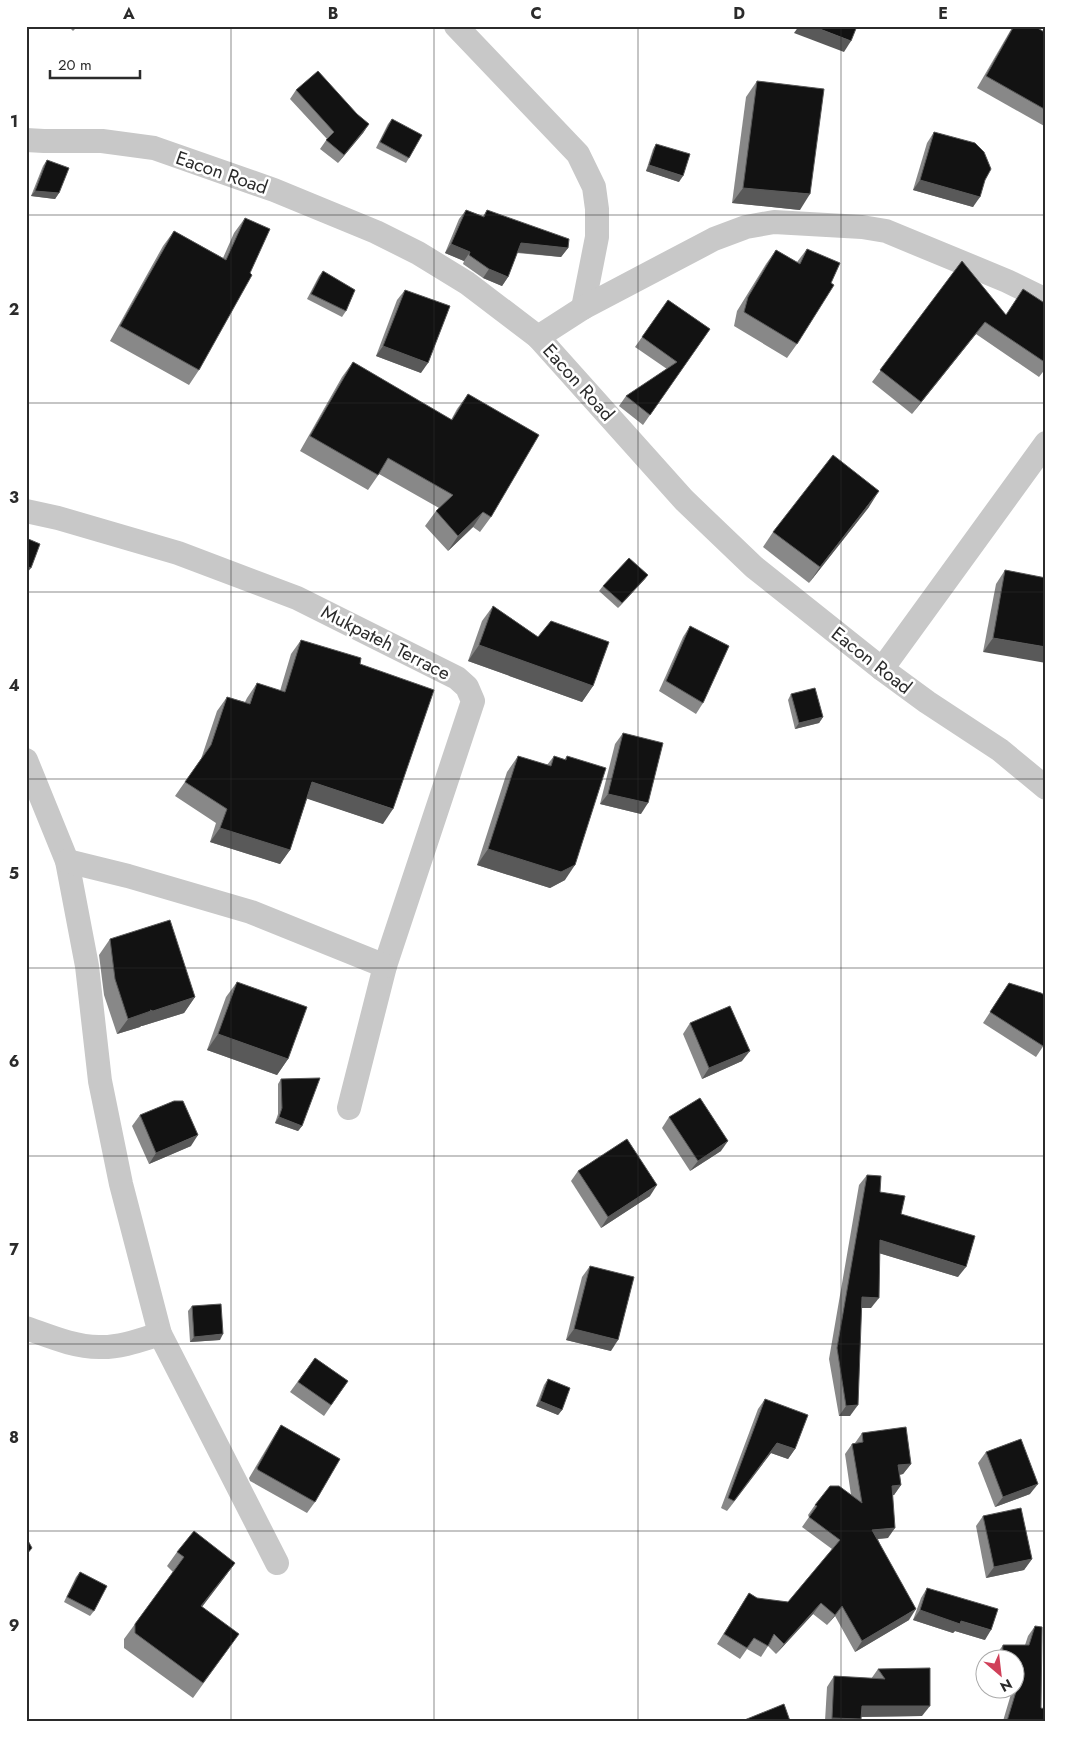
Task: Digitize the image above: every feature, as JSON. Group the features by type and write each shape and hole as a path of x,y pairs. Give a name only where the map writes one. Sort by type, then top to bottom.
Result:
{"street":[{"path":"456,26 578,154 594,186 598,237 583,308"},
{"name":"Eacon Road","path":"26,140 44,142 102,141 154,148 274,190 376,232 418,253 467,284 538,338 684,500 754,567 882,669 927,702 1000,750 1046,788"},
{"path":"538,338 583,308 714,239 746,227 774,222 886,230 1007,281 1046,300"},
{"path":"882,669 1046,443"},
{"name":"Mukpateh Terrace","path":"26,511 58,518 178,553 297,598 457,678 467,687 473,700 384,966 349,1108"},
{"path":"26,760 66,861 87,966 100,1081 120,1184 160,1334 277,1563"},
{"path":"66,861 128,876 251,912 384,966"},
{"path":"26,1328 67,1342 99,1347 128,1343 160,1334"}],"building":[{"path":"812,26 857,26 851,41"},
{"path":"1014,26 1034,26 1046,33 1046,110 986,76"},
{"path":"318,71 357,114 369,124 344,155 326,140 334,132 296,90"},
{"path":"757,81 824,89 810,194 743,188"},
{"path":"392,119 422,135 409,158 380,142"},
{"path":"934,132 975,143 984,152 991,169 985,180 980,197 920,180"},
{"path":"656,144 690,154 683,176 649,165"},
{"path":"47,160 69,168 59,193 35,191"},
{"path":"466,210 484,217 487,210 569,239 568,248 521,243 508,277 489,269 469,255 470,252 451,244"},
{"path":"245,218 270,229 250,273 252,275 199,370 120,326 174,231 226,260"},
{"path":"807,249 840,263 831,283 834,285 797,344 744,312 748,297 776,250 800,264"},
{"path":"962,261 1006,315 1023,289 1046,304 1046,363 985,322 921,402 880,370"},
{"path":"323,271 355,290 346,311 311,294"},
{"path":"405,290 450,306 428,363 383,346"},
{"path":"668,300 710,329 650,415 626,396 677,362 642,337"},
{"path":"353,362 452,420 468,394 539,435 491,517 483,512 458,536 436,511 453,495 388,458 378,475 310,436"},
{"path":"833,455 879,491 820,567 773,532"},
{"path":"26,538 40,544 31,568 26,566"},
{"path":"629,558 648,575 622,603 603,586"},
{"path":"1005,570 1046,578 1046,647 993,638"},
{"path":"493,606 538,637 551,621 609,642 593,686 479,645"},
{"path":"690,626 729,646 703,703 666,681"},
{"path":"301,640 361,658 360,664 434,690 393,809 312,782 290,850 220,828 227,809 185,782 211,745 227,697 250,704 257,683 285,692"},
{"path":"815,688 823,717 799,723 791,694"},
{"path":"623,733 663,743 648,803 608,794"},
{"path":"518,756 551,766 554,756 566,760 567,756 606,768 575,865 561,872 488,849"},
{"path":"170,920 195,997 153,1011 150,1010 128,1019 115,979 110,939"},
{"path":"237,982 307,1007 288,1059 218,1034"},
{"path":"1009,983 1046,996 1046,1042 1043,1046 990,1012"},
{"path":"730,1006 750,1051 709,1068 690,1023"},
{"path":"320,1078 302,1126 279,1117 282,1108 281,1079"},
{"path":"700,1098 728,1141 698,1161 669,1117"},
{"path":"174,1101 183,1101 198,1135 156,1153 140,1115"},
{"path":"627,1139 657,1185 608,1217 578,1171"},
{"path":"867,1175 881,1176 880,1192 905,1196 901,1214 975,1236 966,1267 880,1240 879,1298 862,1297 858,1405 846,1406 837,1348"},
{"path":"590,1266 634,1277 618,1340 574,1329"},
{"path":"221,1304 223,1334 194,1337 192,1306"},
{"path":"315,1358 348,1381 331,1405 298,1382"},
{"path":"548,1379 570,1388 562,1410 540,1401"},
{"path":"765,1399 808,1415 795,1449 777,1443 734,1501 728,1498"},
{"path":"281,1425 340,1459 315,1502 257,1468"},
{"path":"906,1427 911,1464 898,1465 901,1485 892,1486 895,1528 872,1530 916,1609 862,1641 842,1606 835,1615 821,1603 784,1644 774,1634 768,1646 754,1638 747,1648 724,1634 749,1593 757,1598 788,1602 840,1540 809,1517 817,1506 815,1505 830,1486 839,1486 862,1503 852,1444 863,1442 862,1433"},
{"path":"1021,1439 1038,1484 1003,1497 986,1452"},
{"path":"1021,1508 1032,1559 994,1567 983,1516"},
{"path":"194,1531 235,1563 201,1606 239,1634 203,1683 135,1633 135,1624 184,1557 177,1552"},
{"path":"26,1537 32,1548 26,1555"},
{"path":"80,1572 107,1586 94,1611 67,1597"},
{"path":"927,1588 998,1609 991,1630 961,1621 960,1624 920,1610"},
{"path":"1035,1626 1042,1627 1041,1708 1046,1709 1046,1721 1007,1721 1013,1700 1024,1700 1024,1650 1003,1650 1003,1645 1029,1645"},
{"path":"930,1668 930,1706 862,1706 861,1719 832,1718 834,1676 885,1679 878,1669"},
{"path":"784,1704 790,1721 742,1721"}]}
